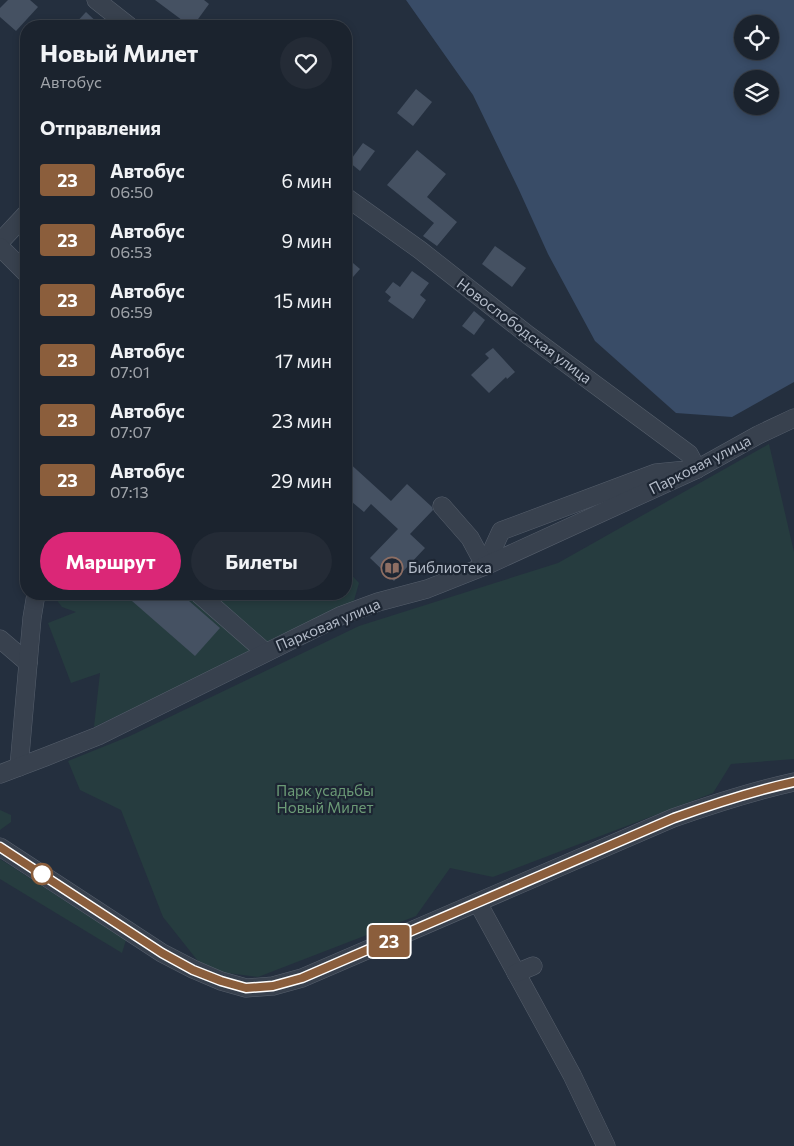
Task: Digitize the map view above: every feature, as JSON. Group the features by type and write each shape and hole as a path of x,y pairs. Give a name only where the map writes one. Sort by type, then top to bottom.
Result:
{"street":[{"path":"96,0 121,20"},
{"name":"Новослободская улица","path":"352,201 420,250 528,335 690,454 697,469"},
{"path":"0,242 20,220"},
{"path":"0,247 20,268"},
{"name":"Парковая улица","path":"0,774 98,736 340,616 378,602 427,589 486,566 697,469 758,435 794,418"},
{"path":"486,566 501,531 656,473 697,469"},
{"path":"442,506 470,538 486,566"},
{"path":"19,767 35,600"},
{"path":"206,600 265,652"},
{"path":"0,639 28,663"},
{"path":"0,847 162,953 193,970 246,988 273,986 302,978 674,818 721,802 794,782"},
{"path":"478,903 572,1075 606,1146"},
{"path":"516,973 533,966"}],"green space":[{"name":"Парк усадьбы Новый Милет","path":"769,444 794,552 794,759 731,764 713,793 493,877 450,868 416,916 258,977 205,970 163,917 121,810 80,790 68,761 130,736 359,626 558,563"},
{"path":"352,575 359,583 353,604 265,643 94,727 100,673 71,683 48,623 76,612 62,607 57,600 352,600"},
{"path":"0,810 11,815 11,822 0,830"},
{"path":"0,859 126,940 122,953 0,879"}],"water":[{"path":"406,0 794,0 794,382 732,417 676,413 595,341 548,254 473,95"}],"building":[{"path":"8,0 30,0 38,7 26,20 20,20 20,27 16,31 0,17 0,8"},
{"path":"155,0 204,0 209,4 197,20 182,20"},
{"path":"86,12 95,20 79,20"},
{"path":"416,89 432,102 413,126 397,113"},
{"path":"363,143 375,151 360,171 352,164 352,158"},
{"path":"417,150 446,174 427,197 457,222 437,246 423,236 434,223 387,185"},
{"path":"495,246 526,268 512,287 482,264"},
{"path":"352,262 360,269 352,278"},
{"path":"412,271 429,283 420,295 426,300 413,319 388,301 391,297 385,292 393,282 400,287"},
{"path":"474,311 485,320 474,335 462,326"},
{"path":"493,348 515,372 507,379 506,377 489,393 471,375 489,358 485,354"},
{"path":"352,465 391,501 407,484 432,507 433,510 410,534 425,548 394,581 370,558 398,529 371,504 364,512 352,502"},
{"path":"131,600 188,600 220,628 195,656"}],"bus line":[{"name":"23","path":"0,847 162,953 193,970 246,988 273,986 302,978 674,818 721,802 794,782"}],"place":[{"name":"Библиотека","path":"392,568"}]}
